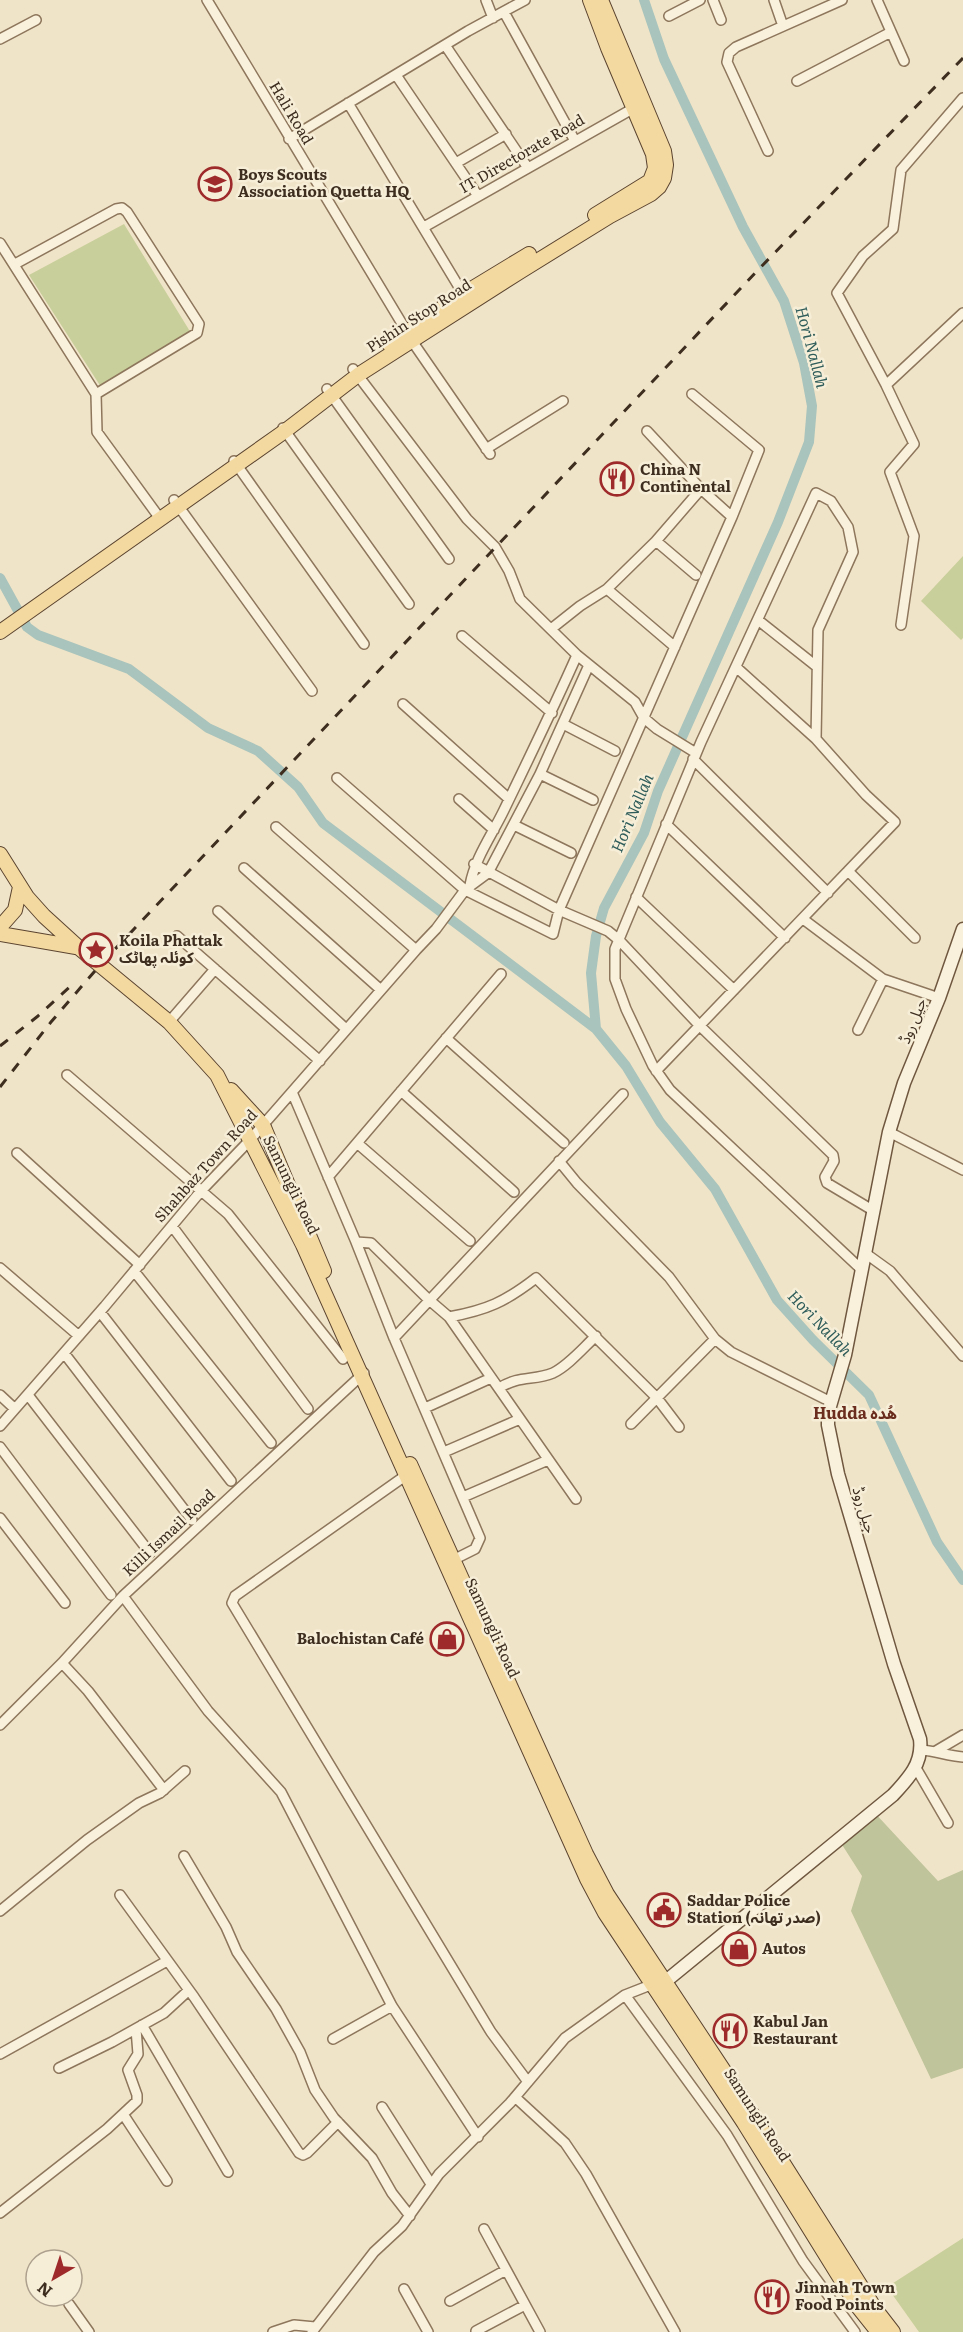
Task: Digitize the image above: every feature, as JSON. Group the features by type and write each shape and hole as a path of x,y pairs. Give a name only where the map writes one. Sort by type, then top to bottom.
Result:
{"main road":[{"name":"Pishin Stop Road","path":"38,599 284,428 356,372 650,181 655,168 653,154 590,0"},
{"name":"Pishin Stop Road","path":"466,299 651,194 664,178 666,165 664,151 601,0"},
{"name":"Pishin Stop Road","path":"38,599 156,513 177,503"},
{"path":"2,628 15,611 38,599"},
{"path":"2,628 38,599"},
{"name":"Samungli Road","path":"1,857 39,911 78,947 169,1022 217,1075 303,1245 363,1373 449,1562 587,1879 605,1913 659,1983 793,2190 893,2332"},
{"path":"0,927 15,909 20,886"},
{"name":"جیل روڈ","path":"922,1750 838,1474 828,1425 831,1402 845,1355 889,1132 904,1083 939,998 963,929"},
{"path":"0,934 78,947"},
{"path":"217,1075 262,1125 363,1373"},
{"name":"Samungli Road","path":"363,1373 405,1476 449,1562"},
{"path":"659,1983 893,1795 916,1768 922,1750"},
{"name":"Samungli Road","path":"793,2190 858,2307 878,2332"}],"street":[{"name":"Hali Road","path":"207,0 409,337 488,451 563,401"},
{"path":"486,0 493,18"},
{"path":"289,139 445,45 525,0"},
{"path":"669,16 700,0"},
{"path":"713,0 721,20"},
{"path":"774,0 783,26"},
{"path":"768,151 727,62 729,53 736,47 842,0"},
{"path":"877,0 904,62"},
{"path":"504,12 576,141"},
{"path":"0,39 36,20"},
{"path":"797,81 891,32"},
{"path":"445,45 528,168"},
{"path":"396,75 478,196"},
{"path":"901,625 914,536 890,472 914,444 886,385 837,293 863,256 893,229 901,170 963,98"},
{"path":"348,103 466,299"},
{"name":"IT Directorate Road","path":"424,227 634,108"},
{"path":"456,163 506,134"},
{"path":"15,264 116,209 122,208 127,212 199,324 197,333 96,394"},
{"path":"0,243 96,394 97,432 156,513"},
{"path":"886,385 963,314"},
{"path":"356,372 467,519 495,547 520,599 577,655 635,702 644,718 692,753 828,892"},
{"path":"329,392 449,559"},
{"path":"337,778 468,887 553,934 560,910 732,517 759,450 692,394"},
{"path":"284,428 409,604"},
{"path":"647,431 701,489 732,517"},
{"path":"235,462 364,644"},
{"path":"551,629 580,606 607,589 656,541 701,489"},
{"path":"816,739 818,630 853,552 848,527 831,501 816,493 736,667 692,753 615,949 615,979 626,1009 657,1071 670,1090 861,1270"},
{"path":"177,503 312,691"},
{"path":"656,541 696,575"},
{"path":"607,589 675,647"},
{"path":"758,620 816,666"},
{"path":"462,636 552,713"},
{"path":"468,887 474,864 494,830 552,713 577,655"},
{"path":"468,887 488,873 540,774 590,665"},
{"path":"657,1071 895,822 866,795 816,739 736,667"},
{"path":"403,704 509,799"},
{"path":"563,724 615,751"},
{"path":"540,774 593,800"},
{"path":"459,799 494,830"},
{"path":"666,824 785,938"},
{"path":"514,825 571,853"},
{"path":"276,827 416,950"},
{"path":"474,864 560,910 608,931 619,940 699,1026 833,1155 834,1161 825,1177 827,1183 874,1211"},
{"path":"244,868 381,990"},
{"path":"848,871 915,938"},
{"name":"Shahbaz Town Road","path":"0,1426 100,1312 201,1191 250,1140 436,929 468,887"},
{"path":"636,897 734,990"},
{"path":"218,911 346,1029"},
{"path":"802,919 883,979 939,998"},
{"path":"177,936 320,1061"},
{"path":"169,1022 214,969"},
{"path":"328,1177 501,974"},
{"path":"858,1030 883,979"},
{"path":"446,1038 564,1143"},
{"path":"68,1075 228,1214 343,1359"},
{"path":"401,1091 514,1192"},
{"path":"292,1092 480,1538 475,1549 449,1562"},
{"path":"394,1338 428,1299 623,1094"},
{"path":"889,1132 963,1170"},
{"path":"357,1143 470,1241"},
{"path":"17,1153 137,1268 271,1443"},
{"path":"559,1161 577,1183 669,1277 714,1339 731,1352 831,1402"},
{"path":"172,1226 308,1409"},
{"path":"356,1242 371,1243 449,1317 576,1499"},
{"path":"865,1253 890,1272 963,1356"},
{"path":"0,1268 79,1336"},
{"path":"449,1317 480,1312 512,1296 536,1278 657,1398 679,1427"},
{"path":"100,1312 231,1481"},
{"path":"499,1388 513,1380 550,1374 596,1336"},
{"path":"631,1424 714,1339"},
{"path":"64,1353 192,1520"},
{"name":"Killi Ismail Road","path":"0,1725 62,1663 123,1596 363,1373"},
{"path":"425,1408 491,1378"},
{"path":"0,1395 15,1409"},
{"path":"28,1395 150,1553"},
{"path":"444,1452 520,1419"},
{"path":"0,1447 111,1595"},
{"path":"463,1497 548,1460"},
{"path":"405,1476 235,1596 232,1603 491,2032 528,2082"},
{"path":"0,1518 65,1603"},
{"path":"123,1596 208,1711 281,1792 392,2006 478,2137"},
{"path":"62,1663 95,1700 164,1790"},
{"path":"936,1751 963,1735"},
{"path":"922,1750 963,1758"},
{"path":"916,1768 948,1823"},
{"path":"0,1911 87,1840 139,1803 164,1790 185,1772"},
{"path":"184,1856 226,1927 237,1953 276,2008 300,2052 315,2090 338,2122 372,2158 392,2193 410,2216"},
{"path":"120,1895 189,1990 299,2152 303,2155 307,2153 338,2122"},
{"path":"0,2054 166,1961"},
{"path":"273,2332 294,2325 313,2330 374,2252 402,2226 431,2184 515,2097 565,2038 625,1995 659,1983"},
{"path":"59,2068 164,2013 189,1990"},
{"path":"625,1995 727,2134 803,2261 855,2332"},
{"path":"333,2039 392,2006"},
{"path":"0,2213 108,2129 137,2101 128,2070 138,2054 139,2027"},
{"path":"139,2027 228,2172"},
{"path":"515,2097 565,2144 586,2174 675,2332"},
{"path":"382,2107 431,2184"},
{"path":"123,2114 167,2181"},
{"path":"484,2229 540,2332"},
{"path":"450,2301 506,2271"},
{"path":"404,2289 428,2332"},
{"path":"476,2331 525,2305"},
{"path":"72,2308 89,2332"}],"green space":[{"path":"124,224 191,333 101,387 29,275"},
{"path":"963,556 963,638 961,640 921,601"},
{"path":"873,1811 938,1881 963,1870 963,2068 931,2079 851,1911 862,1876 839,1840"},
{"path":"963,2238 963,2332 919,2332 887,2287"}],"waterway":[{"name":"Hori Nallah","path":"644,0 664,59 743,227 784,301 804,363 812,406 809,442 778,522 658,791 644,833 604,908 596,936 591,973 596,1029 626,1066 660,1122 715,1189 777,1300 813,1340 869,1395 937,1542 963,1580"},
{"path":"0,578 27,627 38,635 129,669 208,728 258,751 298,787 323,823 596,1029"}],"railway":[{"path":"0,1087 100,965 759,269 963,58"},
{"path":"0,1046 74,983"}],"place":[{"name":"Boys Scouts Association Quetta HQ","path":"215,184"},
{"name":"China N Continental","path":"617,479"},
{"name":"Koila Phattak کوئلہ پھاٹک","path":"96,950"},
{"name":"Balochistan Café","path":"447,1639"},
{"name":"Saddar Police Station (صدر تھانہ)","path":"664,1910"},
{"name":"Autos","path":"739,1949"},
{"name":"Kabul Jan Restaurant","path":"730,2031"},
{"name":"Jinnah Town Food Points","path":"772,2297"}],"district":[{"name":"Hudda ھُدہ","path":"855,1413"}]}
